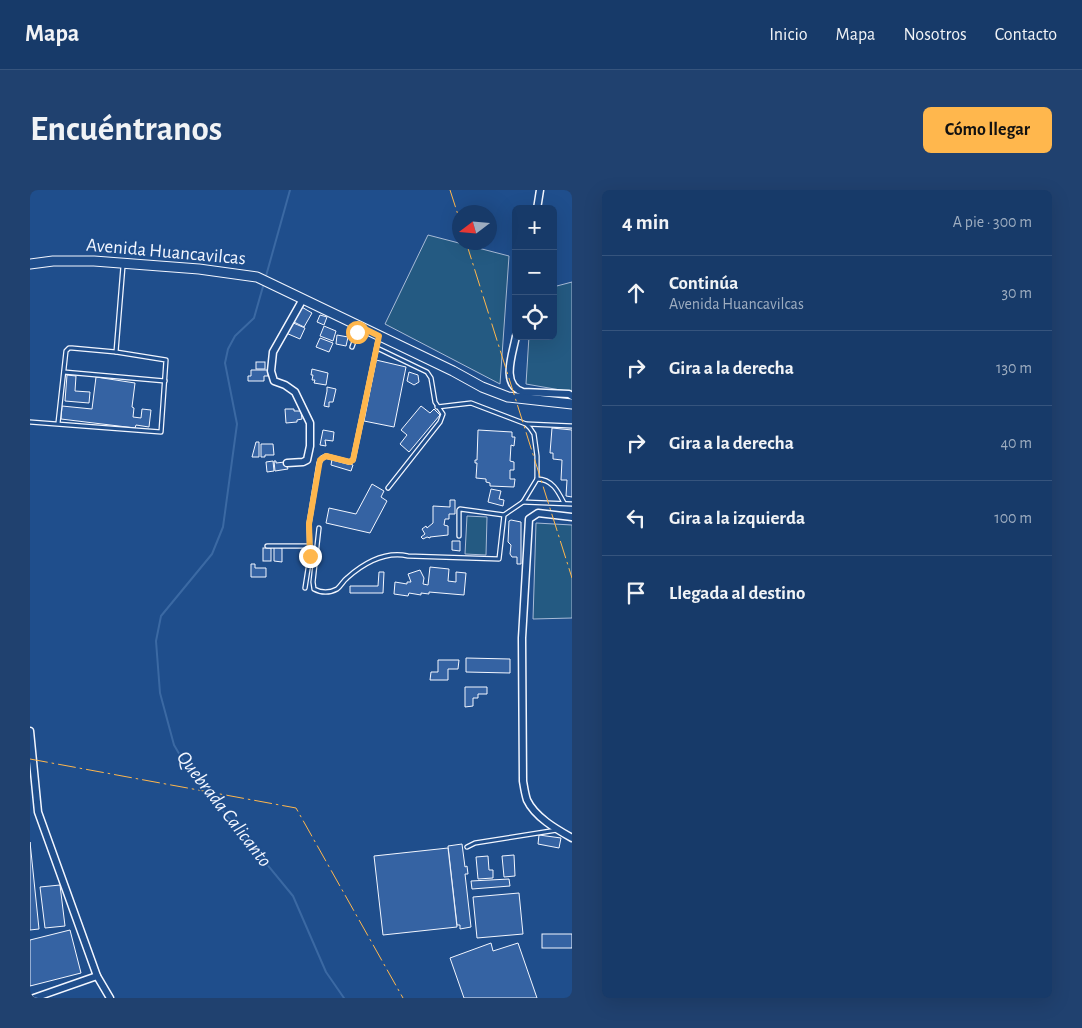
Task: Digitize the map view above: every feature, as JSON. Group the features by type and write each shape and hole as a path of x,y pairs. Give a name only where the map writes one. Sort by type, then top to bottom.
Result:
{"street":[{"path":"538,205 540,190"},
{"name":"Avenida Huancavilcas","path":"30,264 53,261 123,263 227,272 256,277 508,398 572,404"},
{"path":"287,462 303,462 307,460 310,446 310,423 294,392 285,385 276,383 273,379 271,363 273,352 303,299"},
{"path":"515,340 509,376 518,390 572,396"},
{"path":"572,517 538,513 529,519 522,638 523,780 525,791 534,811 557,830 572,838"},
{"path":"30,731 38,812 97,976 110,998"},
{"path":"34,998 97,976"}],"lane":[{"path":"116,352 123,263"},
{"path":"352,347 359,326"},
{"path":"305,588 310,556 309,524 320,460 326,456 350,462 353,460 379,336"},
{"path":"30,422 161,432 165,358 69,348 66,351 58,423"},
{"path":"376,348 427,372 431,378 434,399 437,407 442,412 443,418 388,488"},
{"path":"64,372 165,381"},
{"path":"437,407 471,403 526,424 572,426"},
{"path":"459,536 460,509 504,515 523,502 537,479 537,456 534,434 526,424"},
{"path":"537,479 545,479 551,483 564,504"},
{"path":"523,502 572,504"},
{"path":"319,528 313,586 318,591 328,592 339,588 344,580 357,569 388,555 499,559 504,515"},
{"path":"267,546 310,546"},
{"path":"468,847 475,843 557,830"}],"shaded area":[{"path":"428,235 452,241 452,250 486,250 509,256 500,384 385,324"},
{"path":"572,282 572,392 526,384 529,340 557,340 557,286"},
{"path":"467,516 487,517 486,555 465,554"},
{"path":"536,523 572,525 572,618 533,619"}],"building":[{"path":"300,306 312,313 304,327 292,321"},
{"path":"320,315 327,317 324,325 317,322"},
{"path":"291,322 305,328 300,339 286,333"},
{"path":"324,326 336,331 333,341 320,336"},
{"path":"337,335 348,337 346,346 336,344"},
{"path":"320,338 333,343 329,352 316,347"},
{"path":"376,360 406,367 394,427 364,421"},
{"path":"256,362 265,362 265,369 256,369"},
{"path":"312,369 328,373 326,385 314,383 315,380 312,380 313,375 311,375"},
{"path":"251,370 268,370 268,376 264,376 264,381 248,381 248,376 251,376"},
{"path":"409,372 418,375 419,382 414,385 407,381"},
{"path":"67,375 76,376 75,391 90,392 89,403 65,401"},
{"path":"96,377 135,383 132,407 134,408 133,417 141,418 142,409 151,410 149,427 136,425 135,428 61,419 62,406 92,409"},
{"path":"327,387 336,389 333,402 329,402 329,407 324,406"},
{"path":"421,406 430,413 434,409 440,415 409,452 400,444 407,435 401,430"},
{"path":"285,409 301,411 302,419 297,420 297,422 286,423"},
{"path":"552,428 572,430 572,497 566,496 567,480 561,480 562,460 553,459 553,453 550,453"},
{"path":"323,430 334,432 333,441 325,440 326,446 320,445"},
{"path":"478,430 512,432 512,437 515,437 514,446 511,445 510,461 514,462 514,470 510,470 510,479 515,479 514,487 490,486 486,479 476,478 477,463 475,463 475,460 477,460"},
{"path":"256,442 259,442 259,457 252,457"},
{"path":"261,444 273,444 274,455 261,457"},
{"path":"332,459 353,465 351,471 331,465"},
{"path":"273,461 274,471 267,472 266,462"},
{"path":"274,461 276,463 285,462 288,469 275,471"},
{"path":"372,484 384,491 381,497 387,501 370,533 326,523 329,508 356,514"},
{"path":"491,489 501,491 499,499 504,500 503,506 488,502"},
{"path":"450,500 455,500 455,514 449,514 449,519 445,519 444,525 448,526 448,535 423,539 421,537 425,534 422,529 426,526 427,528 433,523 433,506 450,507"},
{"path":"509,521 521,522 521,564 517,564 517,557 512,557 510,554 511,545 508,542"},
{"path":"452,541 460,541 460,551 452,550"},
{"path":"274,547 282,548 282,562 274,561"},
{"path":"263,548 271,548 271,561 263,561"},
{"path":"251,564 255,564 255,568 266,568 266,577 251,577"},
{"path":"430,567 449,569 448,581 456,582 456,572 466,573 464,595 429,592 429,594 421,593 421,595 409,593 408,596 394,594 395,582 407,584 407,582 411,582 408,574 420,570 424,578 423,584 428,585"},
{"path":"379,572 384,572 383,593 350,593 350,586 378,586"},
{"path":"466,658 510,659 510,673 466,672"},
{"path":"438,660 459,660 458,669 448,669 448,680 430,680 431,672 438,672"},
{"path":"465,687 487,687 487,694 478,694 478,698 473,698 473,706 465,707"},
{"path":"539,835 561,838 559,848 538,844"},
{"path":"30,842 39,929 30,930"},
{"path":"462,844 465,867 467,866 468,874 465,874 471,927 460,929 460,925 457,925 448,846"},
{"path":"448,848 457,927 383,935 374,856"},
{"path":"514,855 515,876 504,877 502,856"},
{"path":"488,856 489,870 493,870 493,878 478,879 476,857"},
{"path":"509,879 510,886 472,889 471,881"},
{"path":"60,885 65,926 45,928 40,887"},
{"path":"519,893 523,934 477,938 473,897"},
{"path":"70,930 81,973 30,986 30,940"},
{"path":"542,934 572,934 572,948 542,948"},
{"path":"491,943 493,951 518,943 537,998 464,998 450,958"}],"waterway":[{"name":"Quebrada Calicanto","path":"266,276 290,190"},
{"name":"Quebrada Calicanto","path":"264,283 254,318 235,336 228,349 225,363 237,424 223,527 212,554 161,616 156,641 160,693 174,745 187,767 293,896 326,972 344,998"}],"power":[{"path":"450,190 455,205"},
{"path":"469,250 572,578"},
{"path":"30,759 296,808 403,998"}],"route":[{"path":"310,556 309,524 320,460 326,456 350,462 353,460 379,336 359,326 357,332"}]}
